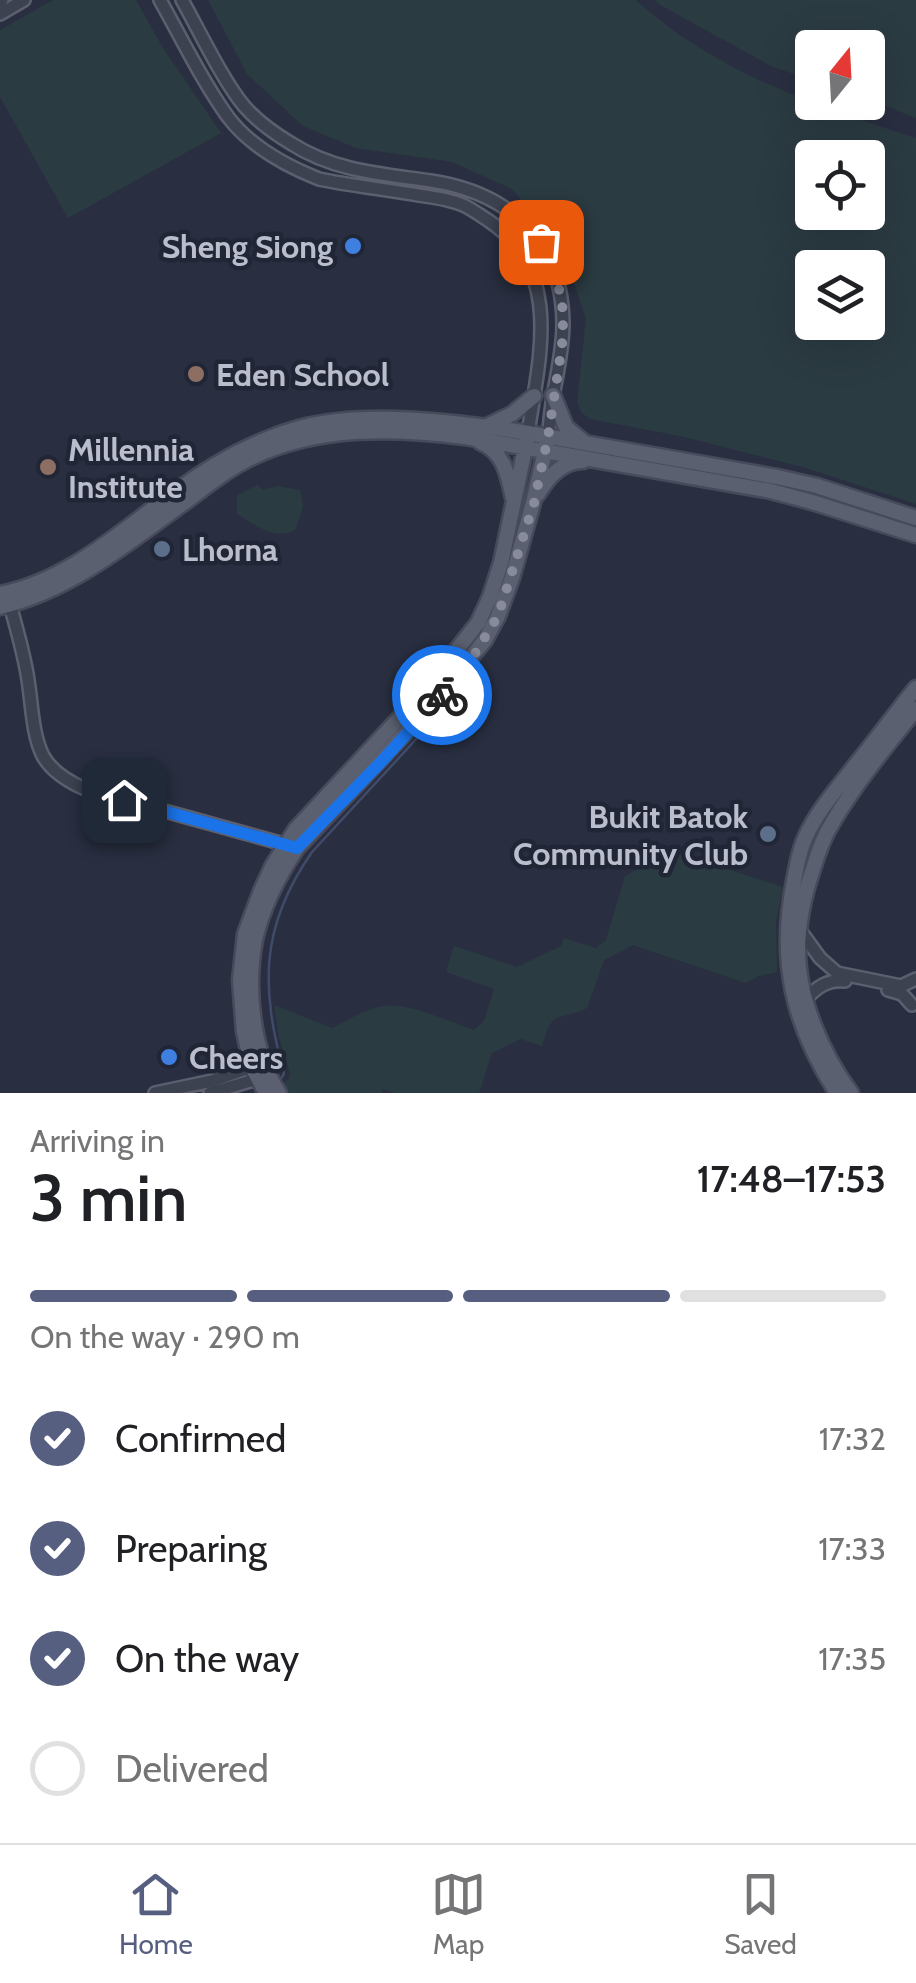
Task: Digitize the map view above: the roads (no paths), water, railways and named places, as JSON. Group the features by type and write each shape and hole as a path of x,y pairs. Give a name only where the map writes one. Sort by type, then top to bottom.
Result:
{"main road":[{"path":"553,395 566,427 586,444"},
{"path":"486,426 512,414 534,396"},
{"path":"4,600 84,559 207,469 277,436 315,425 386,420 486,426 527,441"},
{"path":"4,600 94,568 212,482 255,456 299,441 358,431 417,430 546,444 586,444 777,476 916,518"},
{"path":"465,436 488,446 501,458 514,501"},
{"path":"291,846 329,792 420,696 478,623 497,576 527,441"},
{"path":"546,444 594,461"},
{"path":"266,1093 244,1032 240,964 246,934 272,865 440,697 485,640 507,592 534,503 546,444"},
{"path":"534,503 554,472 573,461 594,461 771,491 916,535"},
{"path":"851,1093 829,1056 806,999 799,963 799,930 806,889 833,820 913,703"},
{"path":"838,1093 812,1050 792,985 786,948 791,895 805,838 823,806 913,703"},
{"path":"260,1071 279,1093"}],"street":[{"path":"0,14 24,0"},
{"path":"160,0 230,119 267,152 319,179 462,204 513,242 527,261 542,307 527,441"},
{"path":"182,0 237,97 256,118 293,145 326,162 367,173 434,182 479,194 511,211 531,230 548,253 562,301 562,346 546,444"},
{"path":"4,600 28,675 36,737 54,770 85,789 291,846"},
{"path":"799,930 837,973 901,986 916,980"},
{"path":"806,999 816,988 835,980 852,981 897,991 914,1007"},
{"path":"914,1007 909,993 916,980"},
{"path":"155,1093 260,1071"},
{"path":"210,1093 260,1071"}],"waterway":[{"path":"280,1080 284,1074 269,986 274,933 282,907 312,852 443,710"}],"place":[{"name":"Sheng Siong","path":"353,246"},
{"name":"Eden School","path":"196,374"},
{"name":"Millennia Institute","path":"48,467"},
{"name":"Lhorna","path":"162,549"},
{"name":"Bukit Batok Community Club","path":"768,834"},
{"name":"Cheers","path":"169,1057"}]}
